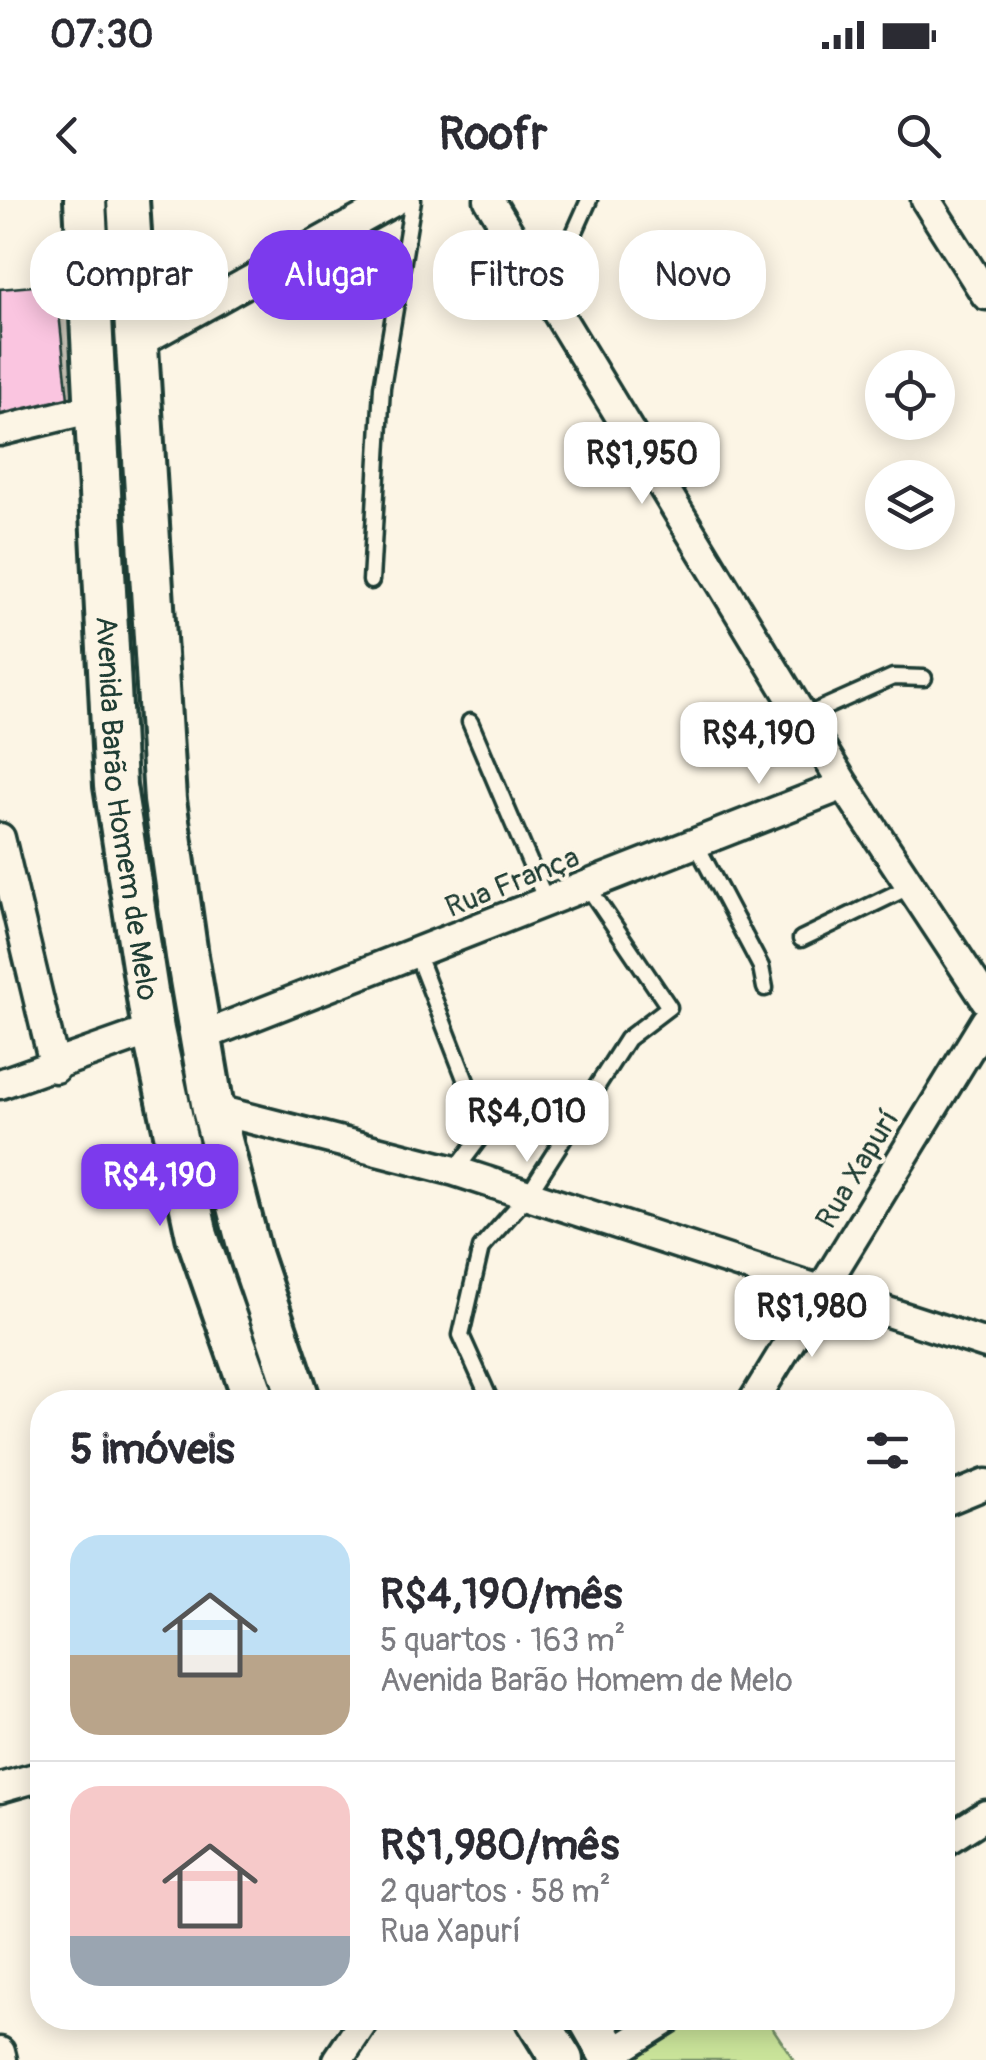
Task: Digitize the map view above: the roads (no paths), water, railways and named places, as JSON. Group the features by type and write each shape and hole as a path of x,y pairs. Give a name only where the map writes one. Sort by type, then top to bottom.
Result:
{"main road":[{"name":"Avenida Barão Homem de Melo","path":"86,200 115,786 152,1030 197,1236 251,1390"},
{"name":"Avenida Barão Homem de Melo","path":"128,200 166,800 213,1109 252,1258 296,1390"},
{"path":"543,2030 562,2060"},
{"path":"596,2030 612,2058"}],"street":[{"path":"136,344 396,200"},
{"path":"489,200 508,230"},
{"path":"926,200 986,294"},
{"path":"563,320 844,784 986,1000"},
{"path":"0,431 98,406"},
{"name":"Rua França","path":"202,1036 548,904 844,784"},
{"path":"0,838 55,1068"},
{"name":"Rua Xapurí","path":"760,1390 986,1021"},
{"path":"0,1084 55,1068 152,1030"},
{"path":"213,1109 455,1171 986,1344"},
{"path":"955,1497 986,1484"},
{"path":"0,1788 30,1779"},
{"path":"955,1835 986,1815"},
{"path":"338,2060 358,2030"},
{"path":"612,2058 652,2030"},
{"path":"0,2052 2,2060"}],"lane":[{"path":"371,582 382,387 413,200"},
{"path":"576,230 589,200"},
{"path":"803,717 894,677 924,678"},
{"path":"470,722 548,904"},
{"path":"696,844 761,966 765,988"},
{"path":"802,938 913,884"},
{"path":"486,1390 460,1334 481,1248 527,1196 628,1039 670,1007 588,887"},
{"path":"417,955 476,1107 479,1139 455,1171"}]}
